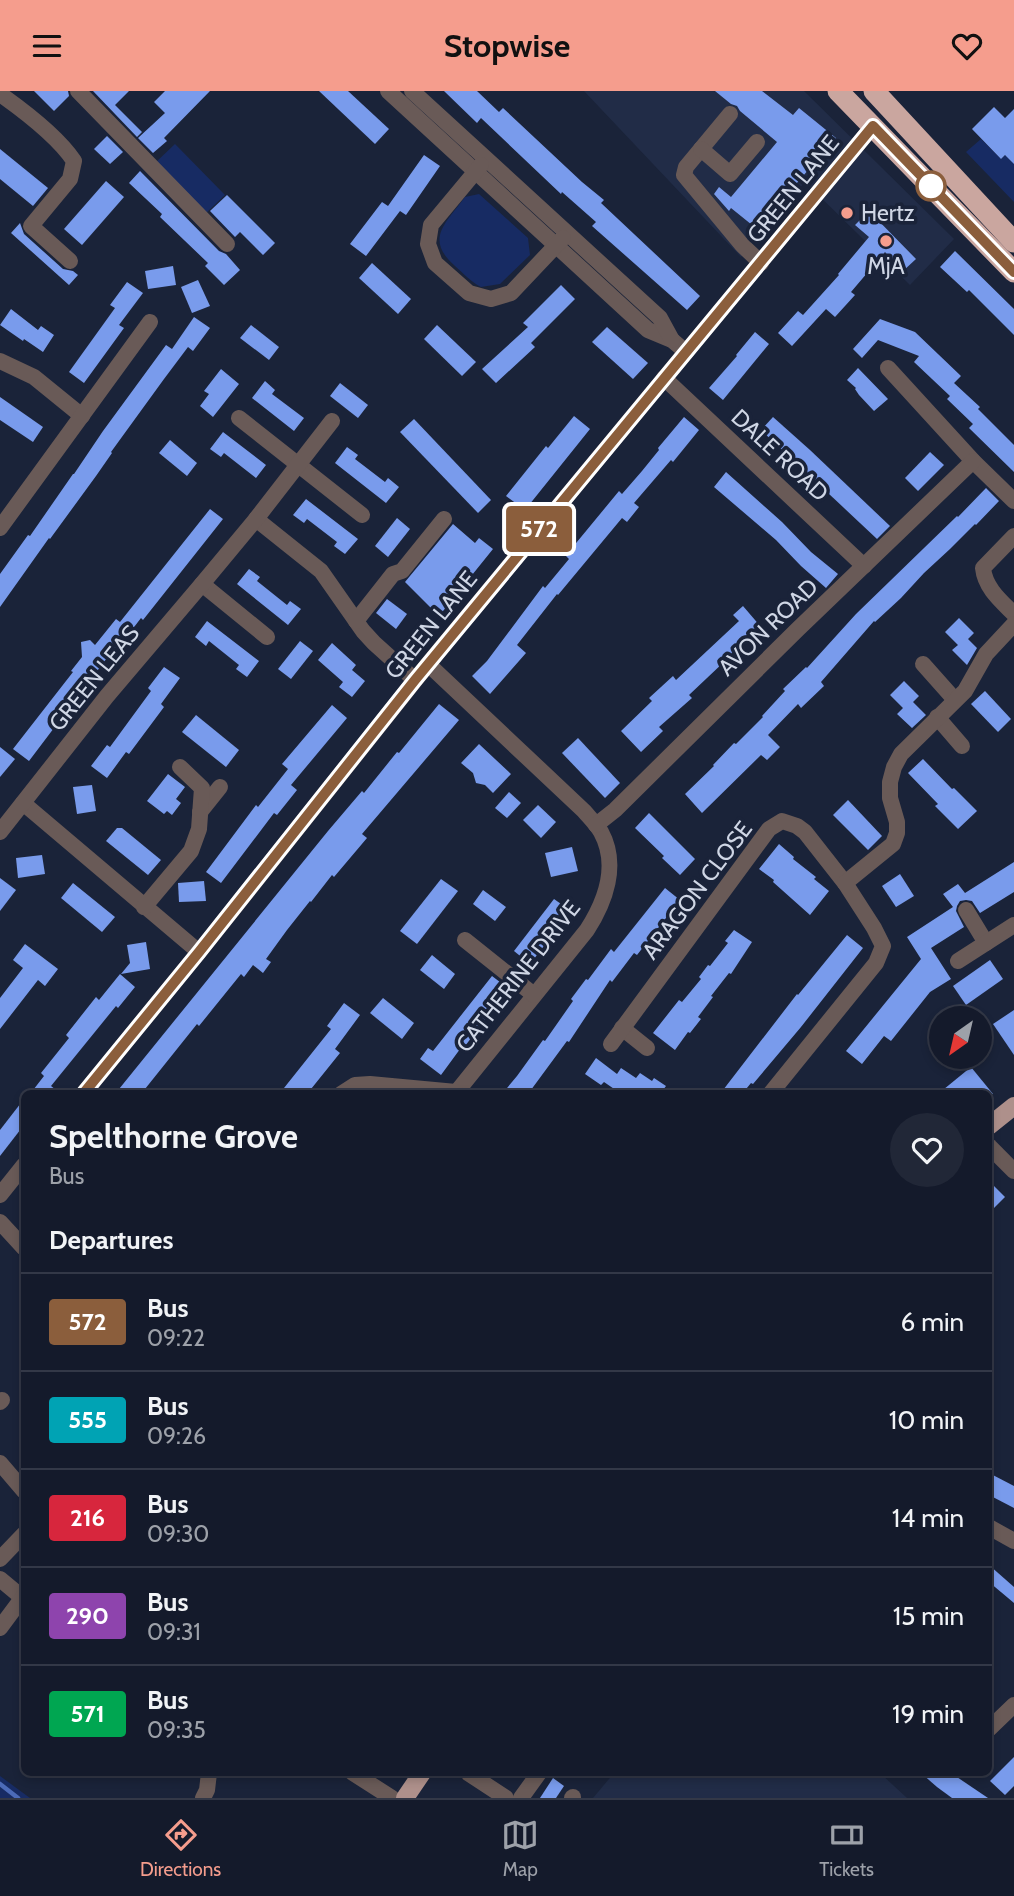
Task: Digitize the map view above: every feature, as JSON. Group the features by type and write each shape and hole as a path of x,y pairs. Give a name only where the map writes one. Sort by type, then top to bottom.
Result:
{"highway":[{"path":"838,91 1014,272"},
{"path":"874,91 1014,242"}],"main road":[{"path":"992,1124 1014,1106"},
{"path":"405,1798 420,1776"}],"street":[{"path":"78,91 90,114 227,244"},
{"path":"388,91 481,166 561,240 660,318 672,340 686,352"},
{"path":"412,91 481,166"},
{"path":"0,94 49,134 74,161 71,179 31,226 70,261"},
{"path":"730,114 685,167 684,175 742,245 761,263"},
{"name":"GREEN LANE","path":"86,1090 415,680 664,378 878,131 901,118"},
{"path":"701,149 726,179 757,142"},
{"path":"481,166 431,225 428,244 435,263 469,293 491,299 511,293 561,240"},
{"path":"0,528 150,322"},
{"path":"0,361 34,377 82,416"},
{"path":"888,368 973,461 1014,501"},
{"name":"DALE ROAD","path":"664,378 864,566"},
{"path":"239,418 362,515"},
{"name":"GREEN LEAS","path":"0,832 107,696 256,519 332,421"},
{"name":"AVON ROAD","path":"596,825 615,810 973,461"},
{"path":"256,519 321,571 374,643 415,680"},
{"path":"356,621 393,574 402,571 444,519"},
{"path":"1014,536 983,568 988,584 1014,614"},
{"path":"202,585 267,637"},
{"path":"773,1090 876,963 883,946 845,883 893,844 897,833 897,822 890,798 894,767 905,748 965,691 986,654 1014,624"},
{"name":"CATHERINE DRIVE","path":"428,664 584,811 596,825 607,846 609,865 608,884 603,901 587,930 457,1090"},
{"path":"923,664 955,700"},
{"path":"937,717 962,746"},
{"path":"144,907 191,851 199,829 202,788 180,767"},
{"path":"200,812 220,787"},
{"path":"23,803 199,952"},
{"name":"ARAGON CLOSE","path":"611,1044 769,829 782,821 797,826 821,850 845,883"},
{"path":"966,910 986,943"},
{"path":"958,961 1014,925"},
{"path":"465,940 534,995"},
{"path":"622,1028 647,1048"},
{"name":"CATHERINE DRIVE","path":"347,1090 355,1085 370,1084 427,1090"},
{"path":"992,1149 1014,1171"},
{"path":"0,1195 21,1169"},
{"path":"0,1223 21,1245"},
{"path":"0,1463 21,1488"},
{"path":"992,1529 1014,1541"},
{"path":"0,1559 21,1537"},
{"path":"0,1580 21,1596"},
{"path":"0,1627 21,1602"},
{"path":"992,1726 1014,1705"},
{"path":"203,1798 209,1776"},
{"path":"358,1776 392,1798"},
{"path":"473,1776 506,1798"},
{"path":"521,1798 537,1776"}],"shaded area":[{"path":"584,91 804,91 954,239 910,285 805,182 741,257"},
{"path":"981,139 1001,159 1005,155 1014,164 1014,202 966,152"},
{"path":"175,144 225,195 204,215 154,164"},
{"path":"479,194 528,238 530,255 500,284 481,287 446,256 440,239 445,223 465,197"},
{"path":"0,1776 30,1798 0,1798"},
{"path":"611,1776 883,1776 907,1798 593,1798"}],"building":[{"path":"34,91 68,91 69,96 54,111"},
{"path":"93,91 129,91 115,105 142,132 137,137"},
{"path":"165,91 210,91 164,138 167,141 153,153 138,138 165,113 154,102"},
{"path":"319,91 348,91 389,129 375,144"},
{"path":"444,91 477,91 499,112 503,108 604,200 601,203 700,296 687,310 592,226 596,222 562,192 561,194 481,118 477,123"},
{"path":"715,91 762,91 793,115 799,108 836,138 757,229 731,208 729,211 714,194 719,187 731,197 777,142 737,106"},
{"path":"994,107 1005,118 1014,109 1014,164 1005,155 1001,159 972,129"},
{"path":"107,136 123,152 110,164 94,149"},
{"path":"0,149 48,188 33,206 0,179"},
{"path":"424,155 440,166 406,215 400,211 366,256 350,244 382,202 388,206"},
{"path":"140,171 240,270 224,285 205,266 208,263 129,183"},
{"path":"106,181 124,197 82,245 64,229"},
{"path":"227,195 275,243 263,255 240,232 235,237 210,211"},
{"path":"869,211 916,259 903,271 885,252 851,292 855,295 835,317 826,309 792,346 778,333 798,311 803,315 869,237 855,225"},
{"path":"20,223 24,234 63,269 78,275 69,285 11,233"},
{"path":"955,251 1014,309 1014,335 969,290 967,292 940,267"},
{"path":"372,263 411,299 398,314 359,278"},
{"path":"173,266 176,285 148,289 145,271"},
{"path":"198,280 210,306 192,313 181,287"},
{"path":"127,282 143,293 119,325 124,328 84,383 69,372 115,308 110,305"},
{"path":"561,285 575,299 531,343 535,347 496,383 482,369 528,327 523,323"},
{"path":"11,309 38,330 41,326 54,335 43,352 0,325"},
{"path":"194,317 210,328 193,351 188,347 0,607 0,574 166,345 172,349"},
{"path":"880,319 915,332 961,376 954,383 1014,445 1014,472 969,428 973,424 947,399 950,396 914,362 919,356 878,340 862,358 853,349"},
{"path":"251,325 279,347 269,360 240,338"},
{"path":"437,325 476,362 462,376 424,339"},
{"path":"607,327 648,363 633,379 592,342"},
{"path":"755,332 769,344 723,400 709,388"},
{"path":"858,368 888,399 874,411 847,380"},
{"path":"221,369 239,384 213,417 200,406 209,394 204,391"},
{"path":"265,381 275,390 272,394 304,418 294,431 252,398"},
{"path":"340,383 368,405 358,418 330,396"},
{"path":"0,397 43,427 33,442 0,420"},
{"path":"574,416 590,429 525,510 506,496"},
{"path":"684,417 699,430 634,503 639,507 627,522 622,518 557,594 517,645 526,653 490,694 472,676 487,661 543,586 545,588 569,559 566,556 572,548 619,491 622,494 642,471"},
{"path":"773,417 890,526 877,539 761,430"},
{"path":"414,419 491,500 478,513 400,432"},
{"path":"223,432 266,465 256,478 224,453 221,457 210,449"},
{"path":"170,440 197,463 187,476 159,453"},
{"path":"347,447 358,455 355,459 385,482 388,478 399,487 386,503 335,463"},
{"path":"930,452 944,465 918,491 905,478"},
{"path":"726,472 838,574 826,588 776,540 714,487"},
{"path":"986,488 999,501 901,598 874,621 821,682 824,686 801,708 798,704 768,735 780,747 767,760 761,755 702,813 685,794 763,717 785,691 783,689 807,668 856,614"},
{"path":"306,499 358,539 345,554 334,546 337,542 307,519 304,523 293,515"},
{"path":"210,509 223,519 143,620 141,618 115,652 113,650 29,761 13,749 73,672 71,671 82,657 81,642 90,640 95,645 116,619 120,622"},
{"path":"397,518 410,529 388,557 375,546"},
{"path":"453,524 475,543 479,538 493,549 439,616 405,582"},
{"path":"249,569 260,577 257,581 287,605 290,601 301,609 288,625 237,584"},
{"path":"387,599 407,614 396,629 376,613"},
{"path":"743,606 761,627 689,695 692,698 659,727 663,731 641,752 621,731 652,701 649,698 673,676 676,680 739,621 733,615"},
{"path":"959,618 974,633 968,639 977,648 967,665 952,650 958,645 945,632"},
{"path":"207,621 259,661 247,677 236,669 239,665 209,641 206,646 195,637"},
{"path":"300,641 313,651 291,679 278,669"},
{"path":"332,643 356,665 352,670 365,681 352,697 339,687 343,682 318,660"},
{"path":"164,667 180,678 161,704 164,707 129,754 126,752 107,778 91,766 107,745 110,747 151,691 148,688"},
{"path":"904,681 919,696 913,702 926,715 912,728 897,714 903,708 890,695"},
{"path":"985,691 1011,719 998,732 971,704"},
{"path":"439,704 459,720 362,834 367,838 334,877 332,875 287,930 266,959 271,962 263,973 253,965 244,977 241,974 144,1090 118,1090 328,831 362,791 364,793 397,752 399,753"},
{"path":"332,705 347,718 291,785 297,790 277,815 274,813 221,883 206,872 256,805 258,807 288,769 282,764"},
{"path":"196,715 239,750 226,767 182,732"},
{"path":"578,738 620,783 605,798 562,753"},
{"path":"479,744 511,774 493,793 485,785 476,783 473,773 461,763"},
{"path":"0,747 15,759 0,777"},
{"path":"923,759 977,811 958,829 908,773"},
{"path":"168,774 185,787 176,799 181,803 172,815 167,811 164,814 147,801"},
{"path":"92,785 96,811 77,814 73,787"},
{"path":"509,792 521,803 507,818 495,808"},
{"path":"848,800 882,836 868,850 833,815"},
{"path":"538,805 556,822 541,838 523,820"},
{"path":"649,813 695,859 680,875 635,828"},
{"path":"117,828 122,828 161,860 148,875 106,841"},
{"path":"779,844 829,891 810,915 759,869"},
{"path":"572,847 578,871 551,877 545,853"},
{"path":"42,855 45,874 18,878 16,858"},
{"path":"1014,862 1014,892 980,913 972,901 960,901 956,911 964,927 931,948 951,979 930,992 891,1041 884,1036 862,1064 846,1051 921,959 907,937 953,907 943,894 958,884 965,893"},
{"path":"900,874 914,896 896,907 882,886"},
{"path":"0,878 16,890 0,911"},
{"path":"441,879 458,891 417,944 400,931"},
{"path":"204,881 206,901 179,902 178,883"},
{"path":"73,883 115,917 102,932 61,898"},
{"path":"665,888 680,900 637,955 634,953 612,982 610,980 569,1042 567,1041 531,1090 505,1090 543,1040 545,1041 586,979 588,980 611,949 614,952"},
{"path":"483,890 506,907 495,921 473,904"},
{"path":"554,899 571,911 530,964 514,951"},
{"path":"734,930 752,942 731,974 729,973 711,996 713,997 698,1017 701,1019 675,1050 653,1033 679,1000 682,1002 701,979 699,977 728,943 725,941"},
{"path":"847,935 863,948 753,1084 745,1090 723,1090 797,994"},
{"path":"146,942 150,969 121,974 130,963 127,945"},
{"path":"25,944 58,969 45,986 38,980 0,1029 0,998 23,968 13,960"},
{"path":"432,955 455,974 444,989 420,970"},
{"path":"990,960 1003,979 966,1005 953,986"},
{"path":"120,974 135,987 118,1008 116,1006 51,1086 56,1090 33,1090 44,1076 41,1073 69,1038 66,1035 96,997 99,1000"},
{"path":"492,976 509,989 441,1075 420,1059 428,1048 433,1051"},
{"path":"383,998 414,1023 402,1039 370,1013"},
{"path":"344,1003 360,1015 335,1049 340,1053 310,1090 286,1090 284,1088 331,1029 327,1026"},
{"path":"1014,1010 1014,1055 993,1024"},
{"path":"596,1058 617,1074 621,1068 636,1078 640,1073 666,1086 663,1090 616,1090 604,1082 601,1085 585,1074"},
{"path":"969,1069 973,1069 990,1090 943,1090"},
{"path":"21,1103 21,1129 0,1156 0,1130"},
{"path":"992,1184 1005,1197 992,1210"},
{"path":"992,1475 1014,1486 1014,1508 992,1497"},
{"path":"992,1568 1014,1587 1014,1603 992,1585"},
{"path":"1014,1757 1014,1786 1005,1795 990,1781"},
{"path":"924,1776 955,1776 988,1798 952,1798"},
{"path":"553,1778 564,1786 556,1798 540,1798"}],"waterway":[{"path":"0,1784 18,1798"}],"bus line":[{"name":"572","path":"86,1090 415,680 873,126 1014,272"}],"place":[{"name":"Hertz","path":"847,213"},
{"name":"MjA","path":"886,241"}]}
